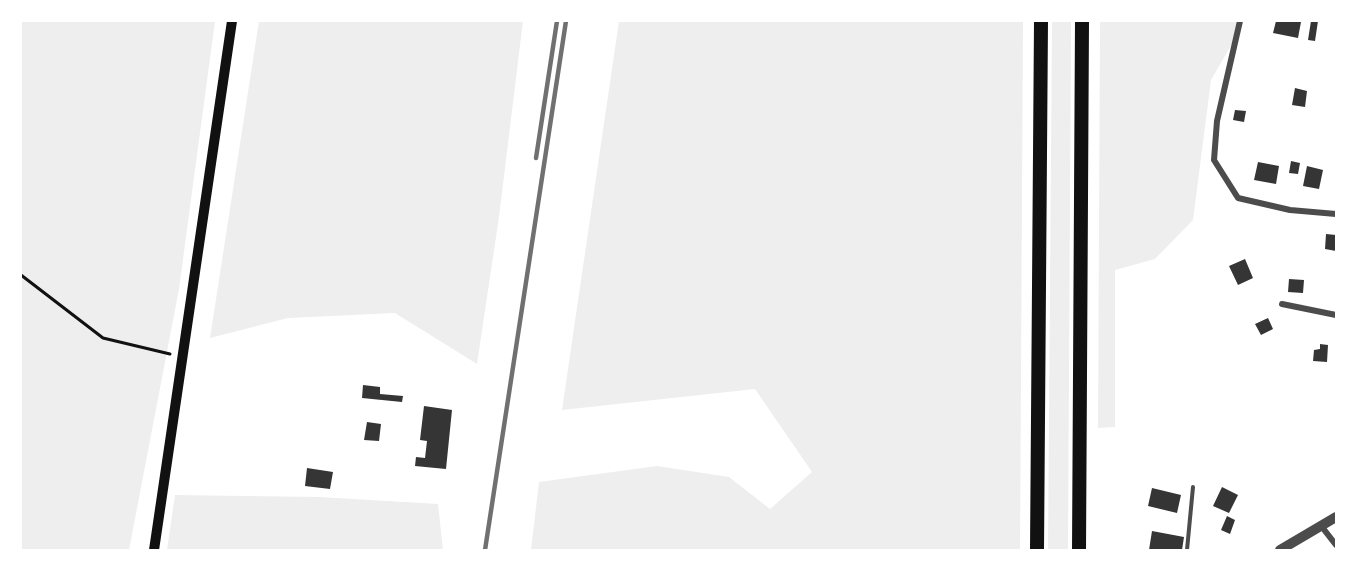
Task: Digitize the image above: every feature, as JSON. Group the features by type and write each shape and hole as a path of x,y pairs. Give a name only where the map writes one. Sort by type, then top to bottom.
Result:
{"highway":[{"path":"1037,550 1041,21"},
{"path":"1079,550 1082,21"}],"main road":[{"path":"154,550 232,21"}],"street":[{"path":"1240,21 1217,121 1214,160 1238,198 1290,210 1336,214"},
{"path":"1282,304 1336,315"},
{"path":"1280,550 1336,517"},
{"path":"1322,527 1336,545"}],"lane":[{"path":"1187,550 1193,487"}],"path":[{"path":"21,276 103,338 183,357"}],"shaded area":[{"path":"21,21 215,21 179,289 129,550 21,550"},
{"path":"259,21 523,21 499,217 477,364 395,313 288,318 210,338"},
{"path":"619,21 1023,21 1020,550 531,550 539,482 657,466 729,477 770,509 812,472 755,389 562,410"},
{"path":"1052,21 1071,21 1068,550 1048,550"},
{"path":"1100,21 1238,21 1233,42 1211,80 1193,220 1155,259 1115,270 1115,427 1098,428"},
{"path":"175,495 319,497 438,504 443,550 167,550"}],"building":[{"path":"1276,21 1301,22 1298,38 1273,33"},
{"path":"1311,21 1318,21 1315,41 1308,40"},
{"path":"1295,88 1307,91 1305,107 1292,105"},
{"path":"1235,110 1246,111 1244,122 1233,120"},
{"path":"1291,161 1300,163 1298,174 1289,173"},
{"path":"1258,162 1279,166 1276,184 1254,180"},
{"path":"1307,166 1323,170 1319,189 1303,186"},
{"path":"1326,234 1336,235 1336,251 1325,249"},
{"path":"1245,259 1253,278 1238,285 1229,266"},
{"path":"1289,279 1304,280 1303,293 1288,292"},
{"path":"1268,318 1273,329 1261,335 1255,324"},
{"path":"1320,344 1328,345 1327,362 1313,361 1314,350 1320,349"},
{"path":"363,385 380,387 380,394 403,396 402,402 362,398"},
{"path":"424,406 452,410 446,469 415,466 416,457 425,458 427,441 420,440"},
{"path":"367,422 381,424 379,441 364,440"},
{"path":"307,468 333,472 330,489 305,486"},
{"path":"1222,487 1238,495 1229,513 1213,506"},
{"path":"1152,488 1181,495 1177,513 1148,506"},
{"path":"1227,516 1235,520 1230,534 1221,530"},
{"path":"1152,531 1184,537 1182,550 1149,550"}],"railway":[{"path":"536,158 557,21"},
{"path":"485,550 566,21"}]}
